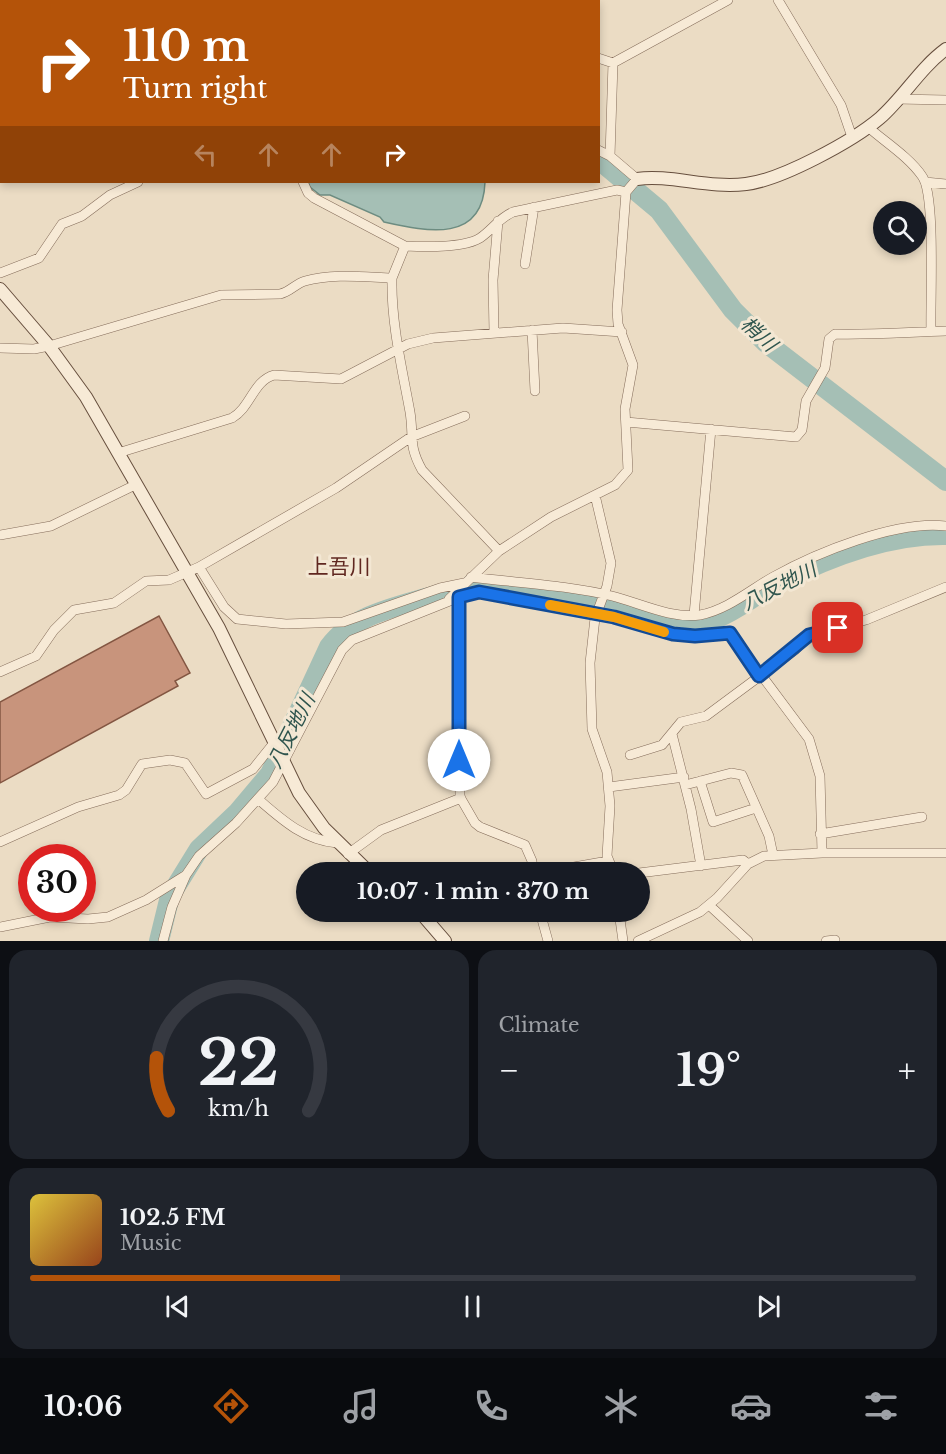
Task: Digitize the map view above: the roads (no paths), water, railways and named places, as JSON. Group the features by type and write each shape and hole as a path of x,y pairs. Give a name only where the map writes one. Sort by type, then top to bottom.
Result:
{"street":[{"path":"600,59 613,63 728,0"},
{"path":"778,0 841,105 852,137"},
{"path":"600,151 610,156 636,180 717,187 748,184 795,169 868,127 946,49"},
{"path":"610,156 613,63"},
{"path":"897,99 946,100"},
{"path":"868,127 917,170 925,182 931,217 931,331"},
{"path":"445,603 499,551 551,518 615,485 628,470 626,400 633,365 617,310 626,192 636,180"},
{"path":"925,182 946,184"},
{"path":"0,273 39,258 62,224 82,216 110,195 136,183"},
{"path":"303,183 308,193 314,198 405,246 438,246 473,241 513,212 617,190 626,192"},
{"path":"525,264 534,207"},
{"path":"494,332 493,280 498,221"},
{"path":"405,246 392,278 398,348 410,415 413,454 422,470 499,551"},
{"path":"0,348 49,346 221,295 280,294 288,292 298,283 307,280 340,276 392,278"},
{"path":"0,289 49,346 86,397 135,485 194,569 224,607 237,619 286,624 343,622 469,580 604,594 659,610 694,615 730,604 775,576 827,552 899,528 946,526"},
{"path":"118,453 232,418 245,407 256,387 267,377 274,375 340,379 398,348 419,340 563,328 622,332"},
{"path":"532,330 535,391"},
{"path":"626,422 796,437 802,430 806,401 825,368 829,339 835,334 879,336 897,331 946,331"},
{"path":"0,672 36,656 54,630 74,610 114,603 146,581 169,580 194,569 336,488 411,437 465,417"},
{"path":"694,615 711,429"},
{"path":"0,535 51,526 135,485"},
{"path":"595,495 611,563 598,614 590,663 592,729 604,761 609,787 608,861 602,862"},
{"path":"194,569 283,764 310,810 337,843 357,862"},
{"path":"630,755 663,745 681,722 706,716 809,635 866,620 946,586"},
{"path":"163,941 172,907 186,875 199,856 258,800 273,782 332,664 352,640 459,597 479,592 598,614 673,634 695,636 730,633 759,676 809,739 820,776 822,853"},
{"path":"459,597 461,798 475,823 525,845 532,862"},
{"path":"672,734 685,781 701,866"},
{"path":"0,842 78,807 119,795 126,790 142,764 170,760 184,763 206,794 253,769 273,744"},
{"path":"609,787 700,781 737,772 745,781 769,836 773,855"},
{"path":"700,781 712,822 756,808"},
{"path":"348,854 381,830 461,798"},
{"path":"258,800 305,835 337,843"},
{"path":"820,834 922,817"},
{"path":"638,941 709,905 748,864 773,855 946,853"},
{"path":"650,872 743,861 748,864"},
{"path":"0,927 50,917 88,919 108,917 146,900 186,875"},
{"path":"709,905 748,941"},
{"path":"429,922 445,941"},
{"path":"543,922 548,941"},
{"path":"620,922 623,941"}],"waterway":[{"name":"梢川","path":"600,161 659,210 733,310 765,342 946,481"},
{"name":"八反地川","path":"472,584 584,598 679,624 693,624 718,618 774,585 836,557 879,543 946,535"},
{"name":"八反地川","path":"159,941 170,896 199,849 238,812 270,774 329,647 339,635 365,618 439,594"}],"district":[{"name":"上吾川","path":"339,567"}]}
